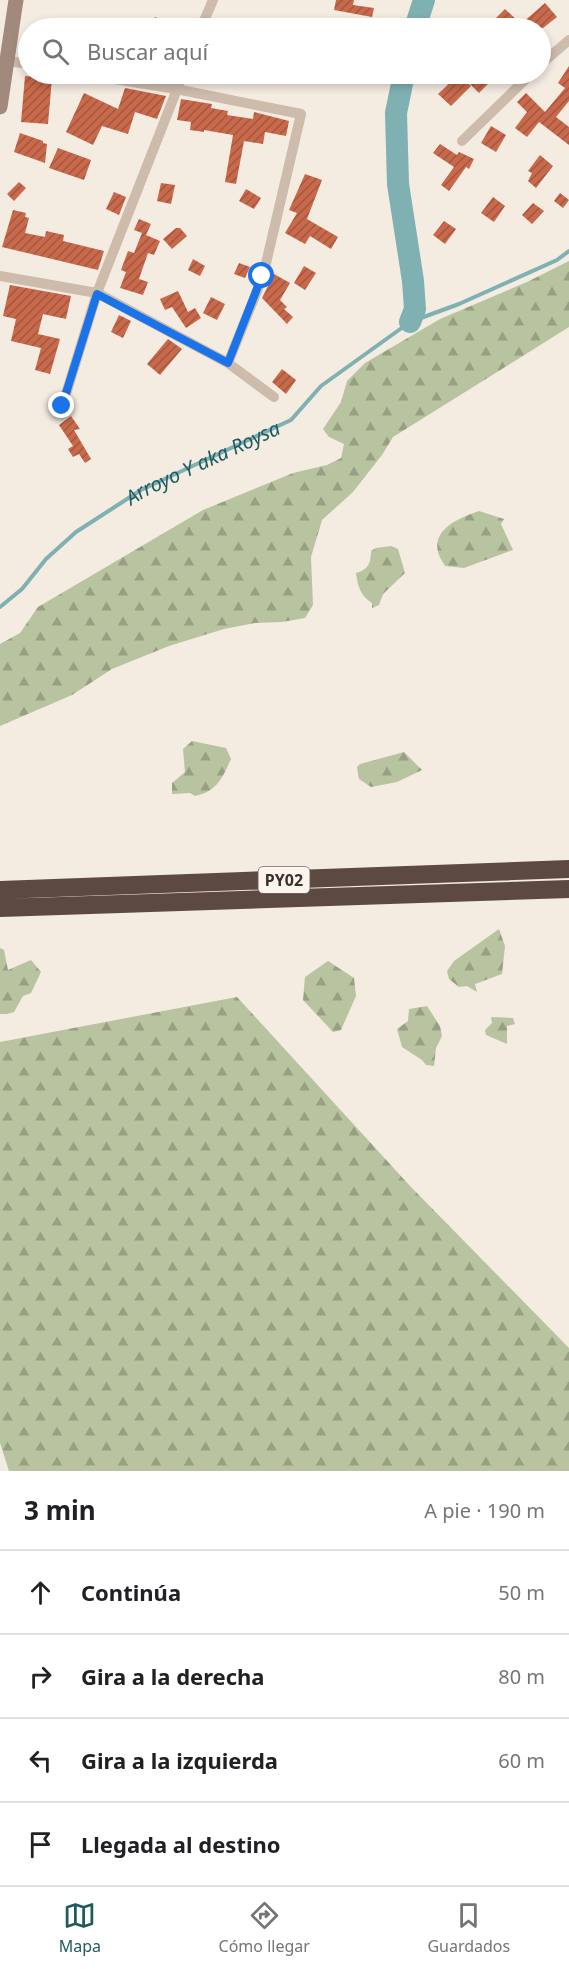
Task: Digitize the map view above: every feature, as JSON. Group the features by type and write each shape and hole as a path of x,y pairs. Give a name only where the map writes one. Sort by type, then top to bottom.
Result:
{"highway":[{"name":"PY02","path":"0,890 569,869"},
{"name":"PY02","path":"0,908 569,889"}],"street":[{"path":"0,107 3,60 16,0"},
{"path":"205,18 213,0"},
{"path":"551,56 569,40"},
{"path":"3,60 18,62"},
{"path":"145,84 301,114 262,276 228,363"},
{"path":"62,406 97,294 178,84"},
{"path":"462,141 521,84"},
{"path":"0,276 97,294 228,363 274,398"}],"green space":[{"path":"569,261 569,327 393,437 353,492 322,520 311,557 313,605 305,618 224,629 169,646 112,669 72,695 0,726 0,644 20,633 38,607 203,510 293,473 327,465 341,458 344,444 329,437 323,429 341,402 347,381 365,363 440,319 527,282"},
{"path":"479,511 504,519 501,524 513,550 464,568 445,566 438,552 439,536 457,520"},
{"path":"391,546 398,549 405,573 383,594 379,605 372,608 372,603 360,590 356,573 368,565 371,551"},
{"path":"192,741 226,748 231,759 218,783 209,791 195,796 190,793 172,794 172,783 185,772 183,749"},
{"path":"404,752 422,770 397,782 371,787 359,779 357,767 360,764"},
{"path":"499,929 505,946 502,974 475,984 477,992 467,986 459,987 449,979 447,971 454,961"},
{"path":"0,948 4,950 8,970 31,960 41,972 31,993 23,996 14,1012 7,1014 0,1014"},
{"path":"328,961 354,978 356,996 341,1030 333,1032 303,1000 305,977"},
{"path":"237,997 411,1187 569,1348 569,1471 9,1471 0,1443 0,1042"},
{"path":"427,1006 440,1026 442,1036 436,1048 434,1066 426,1065 402,1047 397,1029 408,1021 409,1009"},
{"path":"491,1017 513,1018 515,1024 507,1026 507,1044 486,1035 485,1030 492,1023"}],"building":[{"path":"336,0 354,0 353,5 374,8 372,17 334,10"},
{"path":"545,3 557,17 551,22 551,18 528,18"},
{"path":"505,9 515,18 496,18"},
{"path":"569,66 569,101 556,117 569,127 569,145 539,122 527,137 515,128 527,112 517,102 526,93 545,112 565,88 558,83"},
{"path":"24,84 51,84 48,124 21,122"},
{"path":"448,84 469,84 471,86 451,106 438,94"},
{"path":"470,84 488,84 479,93"},
{"path":"125,88 166,96 157,119 135,112 128,134 102,126 93,145 66,132 84,93 118,109"},
{"path":"181,99 212,104 211,108 228,111 227,115 253,119 254,112 289,121 286,136 265,132 263,144 244,141 236,184 225,182 233,135 190,130 191,122 177,120"},
{"path":"491,126 506,135 496,152 481,143"},
{"path":"20,133 47,144 45,163 14,152"},
{"path":"440,144 457,155 459,152 474,159 469,169 466,167 449,191 441,185 454,167 433,153"},
{"path":"58,148 91,160 84,180 49,168"},
{"path":"540,155 553,166 536,188 528,181 532,173 528,171"},
{"path":"305,174 322,180 307,219 338,237 331,249 310,236 305,244 285,233 297,213 289,210"},
{"path":"19,182 26,188 14,201 7,194"},
{"path":"161,183 175,185 171,204 157,201"},
{"path":"246,189 261,198 254,209 239,201"},
{"path":"114,192 126,197 119,215 106,209"},
{"path":"560,193 569,200 563,208 554,201"},
{"path":"493,197 505,206 494,222 481,213"},
{"path":"533,203 544,211 532,224 522,215"},
{"path":"13,210 26,213 25,217 29,218 25,233 45,237 46,231 64,235 63,241 104,251 98,270 2,247"},
{"path":"139,219 151,224 146,235 160,241 154,255 148,253 139,279 148,282 143,295 120,288 126,272 121,270 128,251 134,253 142,233 134,230"},
{"path":"444,221 456,229 445,244 433,235"},
{"path":"176,228 180,228 187,236 172,249 163,239"},
{"path":"193,259 205,266 200,276 188,270"},
{"path":"239,263 250,267 245,278 234,274"},
{"path":"304,266 316,273 305,290 294,283"},
{"path":"274,274 290,283 280,300 287,307 284,309 293,317 287,324 262,298"},
{"path":"10,285 71,296 66,319 43,314 38,334 60,339 50,374 35,370 41,348 11,341 16,319 3,316"},
{"path":"178,291 188,312 195,308 201,318 186,328 172,307 165,310 160,299"},
{"path":"211,297 225,304 217,320 203,313"},
{"path":"119,315 131,321 123,338 111,332"},
{"path":"168,339 182,349 160,375 147,364"},
{"path":"282,369 296,380 286,394 272,382"},
{"path":"71,416 80,429 74,430 91,459 85,463 79,454 73,457 68,449 73,446 59,425"}],"waterway":[{"name":"Arroyo Y aka Roysa","path":"418,18 424,0"},
{"name":"Arroyo Y aka Roysa","path":"402,84 396,113 398,184 413,281 415,309 410,322"},
{"name":"Arroyo Y aka Roysa","path":"0,607 22,589 46,559 76,532 141,490 291,420 321,386 410,322 459,304 557,260 569,251"}],"route":[{"path":"62,406 97,294 228,363 262,276"}]}
